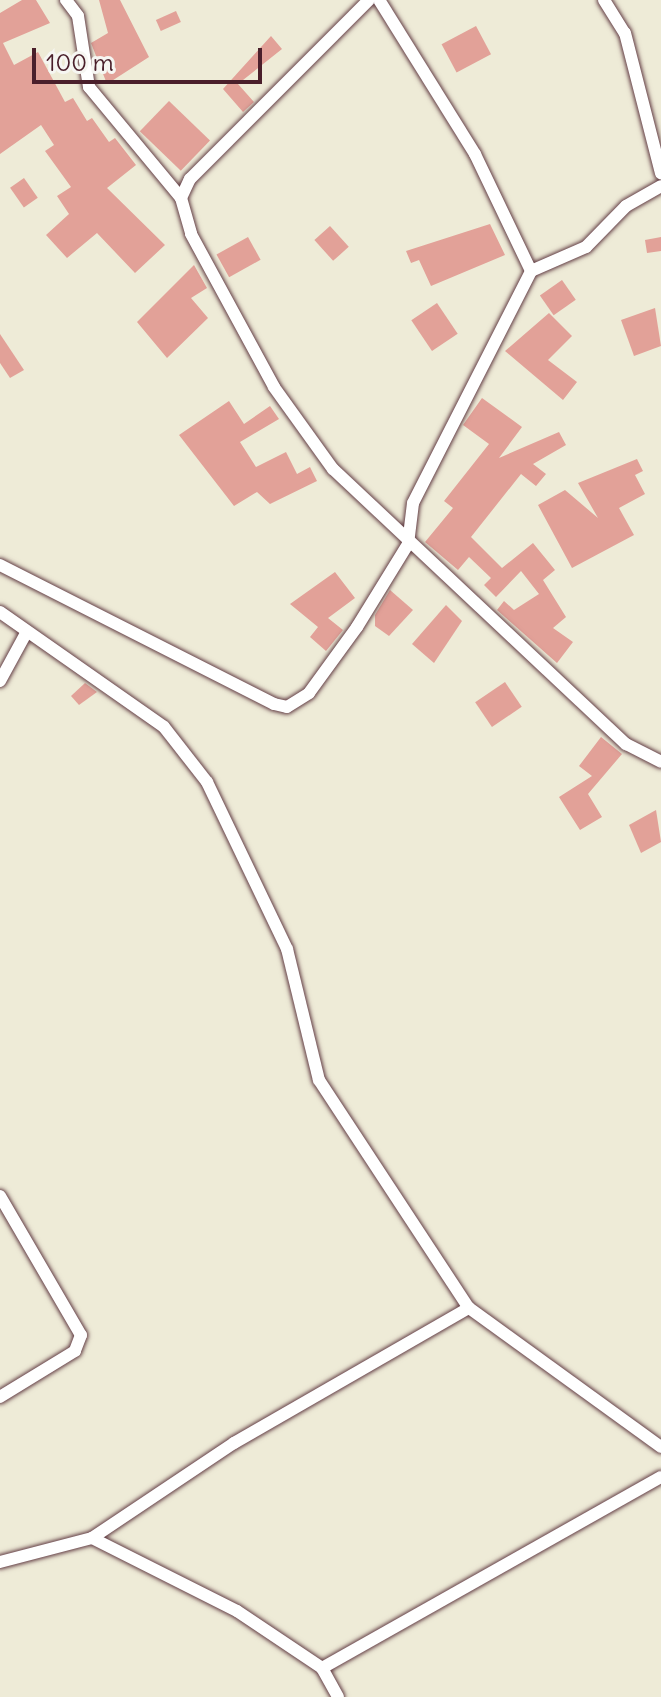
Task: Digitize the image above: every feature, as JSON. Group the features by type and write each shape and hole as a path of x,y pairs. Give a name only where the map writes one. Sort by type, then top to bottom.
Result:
{"street":[{"path":"66,0 78,16 89,87 181,198 191,234 274,387 333,469 408,544 626,744 661,762"},
{"path":"181,198 190,179 369,0"},
{"path":"379,0 475,154 531,271"},
{"path":"604,0 625,33 661,173"},
{"path":"0,565 287,707 309,693 408,544 413,503 531,271 586,247 626,206 661,186"},
{"path":"0,612 25,635 77,662 164,727 207,782 287,949 319,1080 469,1308 661,1447"},
{"path":"0,681 25,635"},
{"path":"0,1196 81,1335 75,1351 0,1397"},
{"path":"0,1562 92,1538 234,1443 469,1308"},
{"path":"322,1668 661,1477"},
{"path":"92,1538 237,1611 322,1668 338,1697"}],"building":[{"path":"22,0 36,0 50,23 3,43 14,65 38,52 65,102 73,98 87,121 92,118 109,142 115,138 136,165 107,188 165,245 135,273 97,233 67,258 46,235 69,214 57,196 71,187 45,151 54,145 41,125 0,154 0,13"},
{"path":"99,0 120,0 149,57 107,84 91,43 108,33"},
{"path":"176,11 181,22 161,31 156,20"},
{"path":"476,26 491,54 457,73 442,44"},
{"path":"271,36 282,49 238,84 254,102 243,112 223,89"},
{"path":"169,101 210,141 181,171 140,131"},
{"path":"24,178 38,198 24,207 10,188"},
{"path":"490,224 505,255 431,286 419,260 411,263 406,251"},
{"path":"330,226 349,247 333,261 314,240"},
{"path":"248,237 261,260 229,277 217,254"},
{"path":"661,237 661,251 647,253 645,240"},
{"path":"194,265 207,288 191,298 208,318 167,358 137,322"},
{"path":"562,280 576,300 554,315 540,295"},
{"path":"437,303 458,334 432,351 411,320"},
{"path":"655,308 661,346 634,356 621,320"},
{"path":"549,313 572,336 548,360 577,382 563,400 505,351"},
{"path":"0,334 24,370 10,378 0,363"},
{"path":"482,398 522,427 499,458 559,432 566,445 533,464 546,474 536,486 521,474 471,537 502,568 533,543 555,570 543,580 566,617 553,628 573,642 557,663 497,610 504,601 514,610 539,594 521,571 496,597 484,585 491,578 469,557 458,570 425,542 453,508 444,501 489,444 463,425"},
{"path":"229,401 244,424 270,406 279,419 240,442 256,467 286,452 297,474 310,467 317,481 270,504 257,492 234,506 179,435"},
{"path":"637,459 643,471 635,475 645,494 619,508 634,535 572,568 538,505 565,490 598,518 578,483"},
{"path":"335,572 355,598 328,618 343,630 326,651 310,637 318,627 290,604"},
{"path":"390,590 413,610 389,636 375,626 375,615"},
{"path":"446,605 462,621 434,663 412,644"},
{"path":"505,682 522,707 492,727 475,702"},
{"path":"85,683 97,692 79,705 71,696"},
{"path":"601,737 622,754 588,794 602,817 580,830 559,797 592,776 579,766"},
{"path":"656,810 661,842 641,853 629,825"}]}
